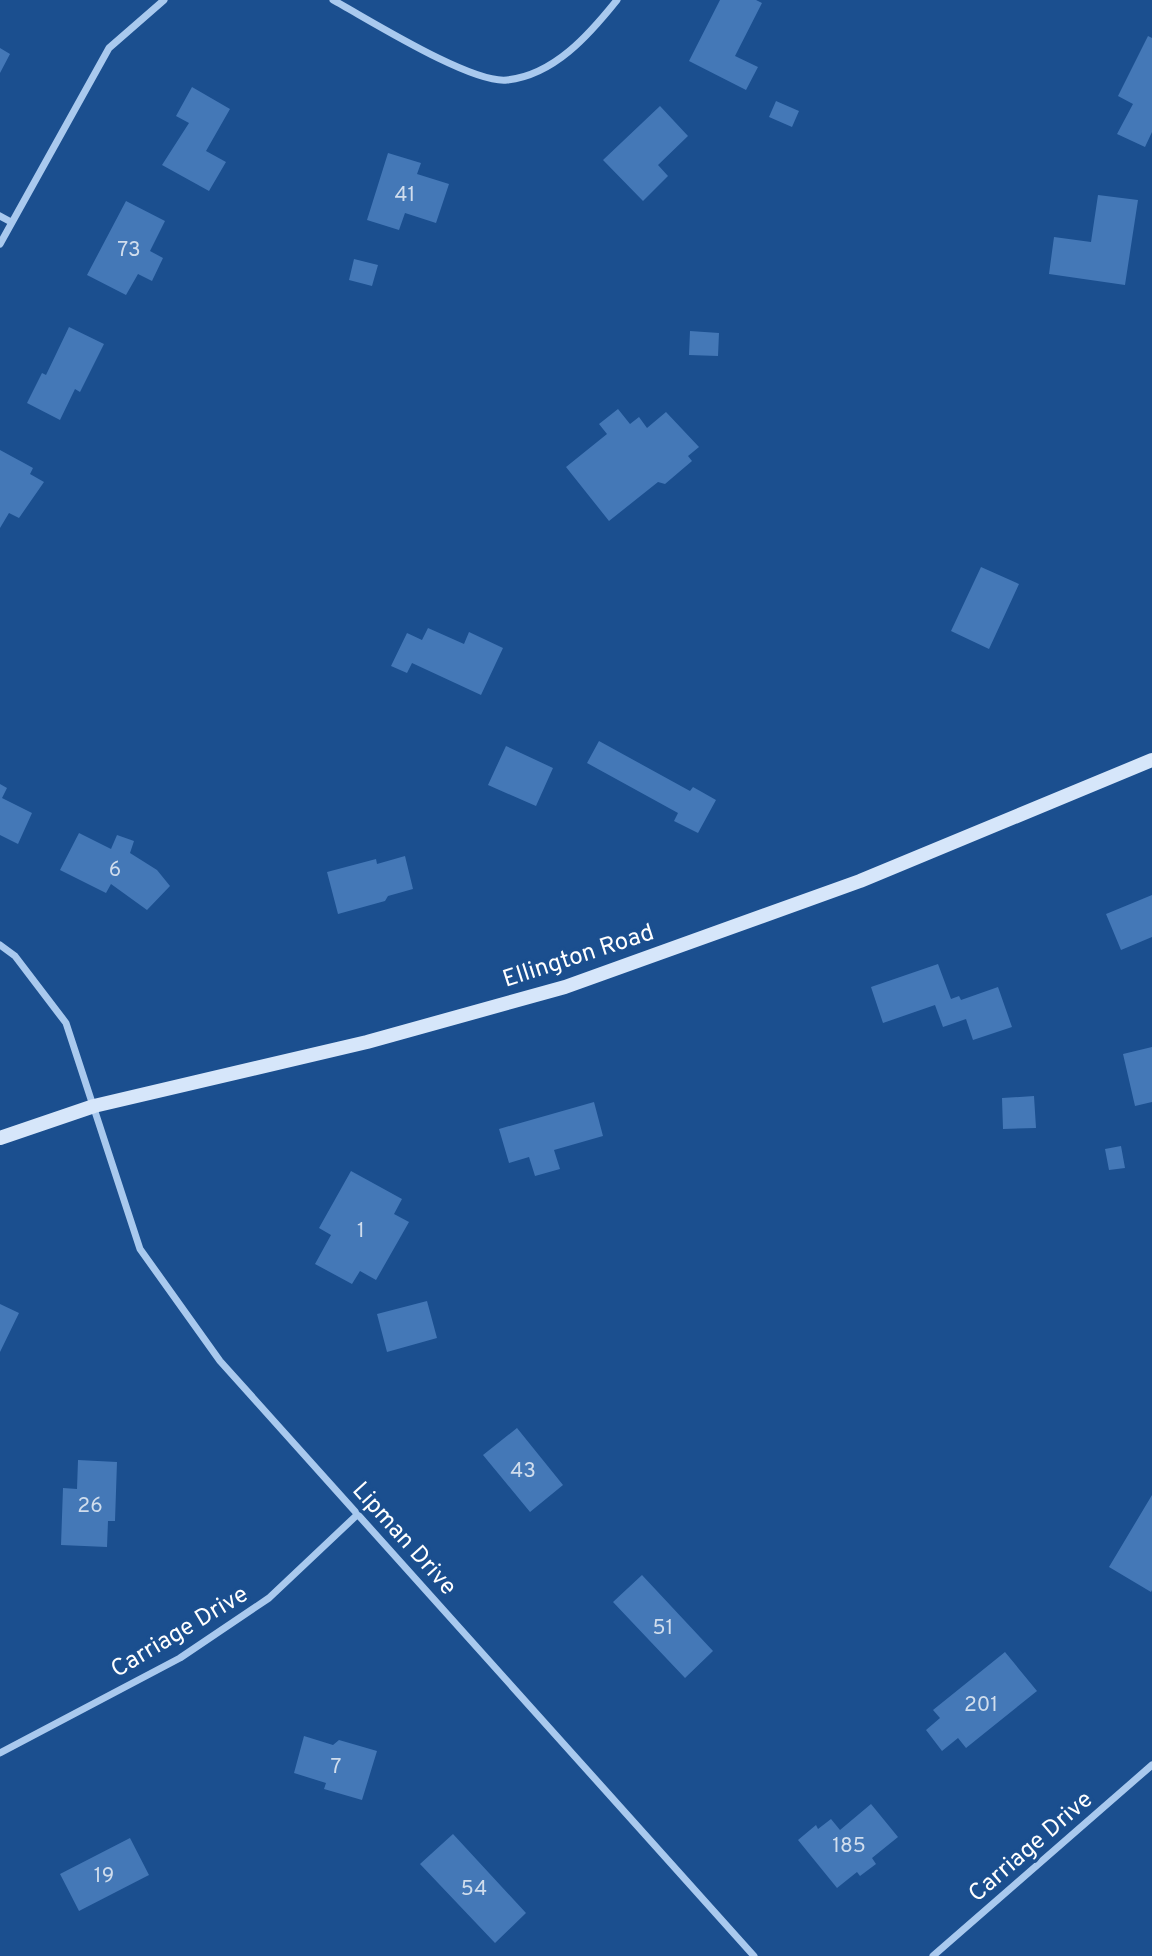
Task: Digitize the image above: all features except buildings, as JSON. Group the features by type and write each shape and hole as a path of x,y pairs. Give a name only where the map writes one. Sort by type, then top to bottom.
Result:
{"main road":[{"name":"Ellington Road","path":"0,1138 94,1106 367,1042 565,987 860,881 1152,761"}],"street":[{"path":"0,244 109,48 164,0"},
{"path":"332,0 462,69 503,81 531,75 570,51 617,0"},
{"path":"0,216 11,222"},
{"name":"Lipman Drive","path":"0,945 15,956 66,1023 140,1249 220,1361 754,1956"},
{"name":"Carriage Drive","path":"0,1753 180,1658 269,1598 358,1514"},
{"name":"Carriage Drive","path":"933,1956 1152,1765"}]}
